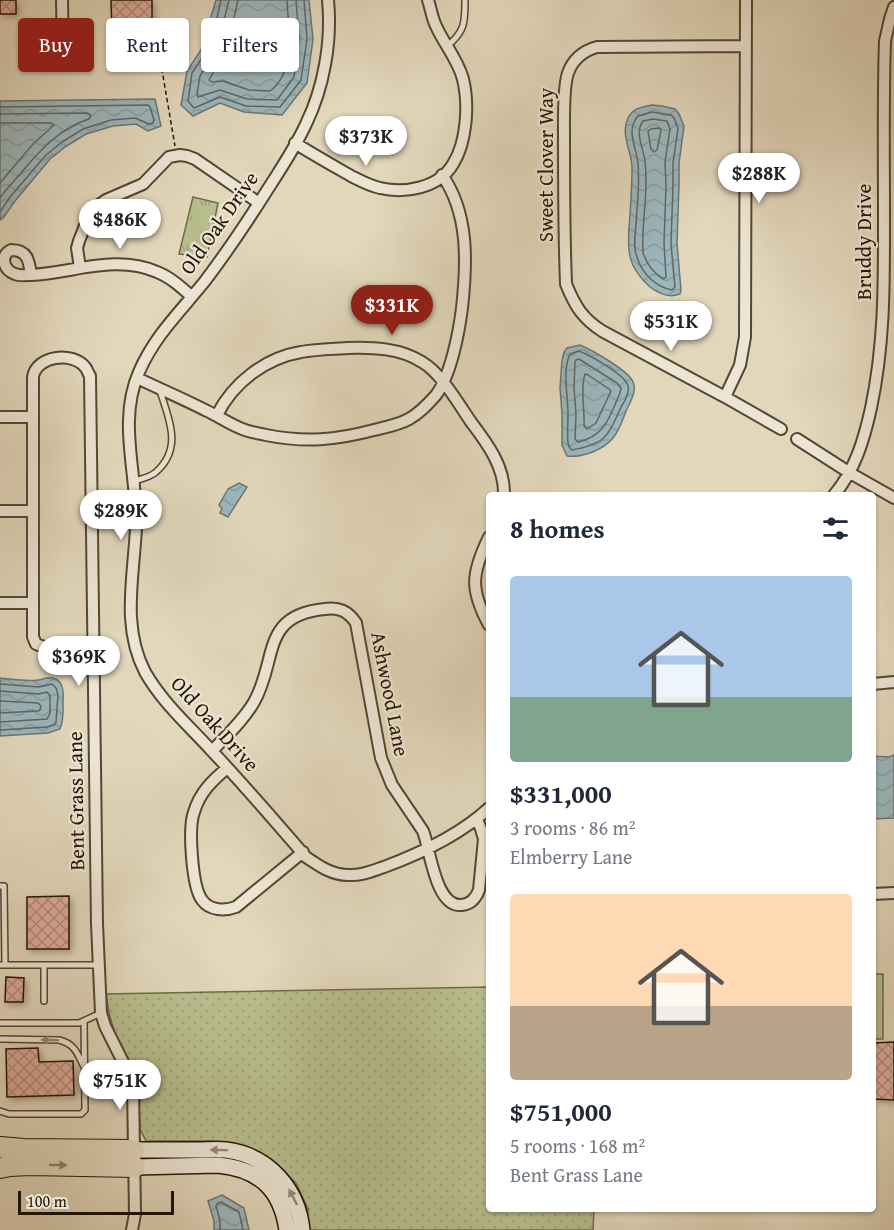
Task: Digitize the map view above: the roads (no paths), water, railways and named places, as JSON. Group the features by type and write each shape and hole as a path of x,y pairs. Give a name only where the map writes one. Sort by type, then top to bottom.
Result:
{"highway":[{"path":"0,1146 134,1158"},
{"path":"0,1168 134,1158"}],"street":[{"path":"62,0 62,18"},
{"name":"Old Oak Drive","path":"328,0 327,49 322,80 313,109 259,203 224,257 160,334 148,354 132,392 128,439 134,481 136,521 130,614 132,634 137,653 146,672 167,704 318,866 336,874 362,874 413,856 477,819 486,811"},
{"path":"295,143 342,171 379,188 399,190 419,188 433,183 453,166 464,134 466,114 463,79 457,63 435,25 428,0"},
{"path":"724,397 740,365 745,337 746,0"},
{"name":"Bruddy Drive","path":"836,492 850,473 868,423 881,355 889,152 885,41 894,7"},
{"name":"Sweet Clover Way","path":"745,46 597,47 586,50 574,62 568,70 566,79 564,133 566,284 580,313 602,331 781,429"},
{"path":"80,268 77,248 90,213 106,200 143,184 169,157 187,156 195,159 259,203"},
{"path":"137,378 240,428 282,438 319,440 353,436 409,419 423,409 438,393 443,383 452,359 462,310 465,271 464,234 456,199 442,175"},
{"path":"31,275 44,275 106,264 142,266 172,280 191,296"},
{"path":"217,416 232,391 258,369 284,356 300,352 351,348 392,351 422,362 432,369 493,454 504,481 504,492"},
{"name":"Bent Grass Lane","path":"33,417 34,370 40,364 55,358 73,359 84,366 90,376 92,646 97,924 101,1013 133,1086 135,1214 132,1230"},
{"path":"0,417 33,417 33,637 36,644 44,647 92,646"},
{"path":"797,439 894,498"},
{"path":"0,511 33,511"},
{"path":"486,543 476,570 475,584 479,606 486,620"},
{"path":"0,603 33,603"},
{"name":"Ashwood Lane","path":"212,751 254,703 260,692 272,645 285,623 295,615 319,609 339,609 347,612 356,623 381,758 392,785 423,831 427,840 430,864 447,900 456,905 472,901 479,890 483,839 477,819"},
{"path":"876,684 894,682"},
{"path":"227,768 207,786 199,799 190,828 197,886 201,899 221,910 236,907 303,852"},
{"path":"876,894 894,893"},
{"path":"134,1158 225,1150 249,1156 273,1170 284,1182 299,1210 302,1230"},
{"path":"134,1158 230,1166 258,1176 270,1187 284,1214 287,1230"}],"lane":[{"path":"447,46 457,38 463,27 465,0"},
{"path":"134,481 155,473 169,457 173,437 160,389"},
{"path":"0,886 4,886 2,965 99,965"},
{"path":"44,965 44,1001"},
{"path":"0,1023 79,1023 101,1013"},
{"path":"0,1112 81,1113 85,1110 84,1021"},
{"path":"0,1039 68,1042 75,1049 84,1068"}],"water":[{"path":"216,0 309,0 313,39 307,83 282,115 244,112 220,103 193,116 181,105 187,72 189,72 189,68 201,50 201,72 299,72 299,18 211,18"},
{"path":"155,99 161,126 148,131 136,124 113,126 86,134 50,159 0,220 0,101"},
{"path":"652,105 675,109 684,126 679,163 677,243 681,290 680,294 676,295 661,293 647,284 635,269 629,251 632,168 625,130 628,118 635,110"},
{"path":"580,345 625,372 633,382 634,389 619,428 609,442 586,454 567,456 562,445 560,388 562,360 567,348"},
{"path":"239,483 247,487 228,517 220,513 222,509 219,505 228,489"},
{"path":"0,678 29,681 52,678 59,681 63,696 63,719 60,729 48,733 0,736"},
{"path":"894,755 894,818 876,819 876,756"},
{"path":"222,1195 244,1208 249,1230 214,1230 214,1221 208,1201"}]}
